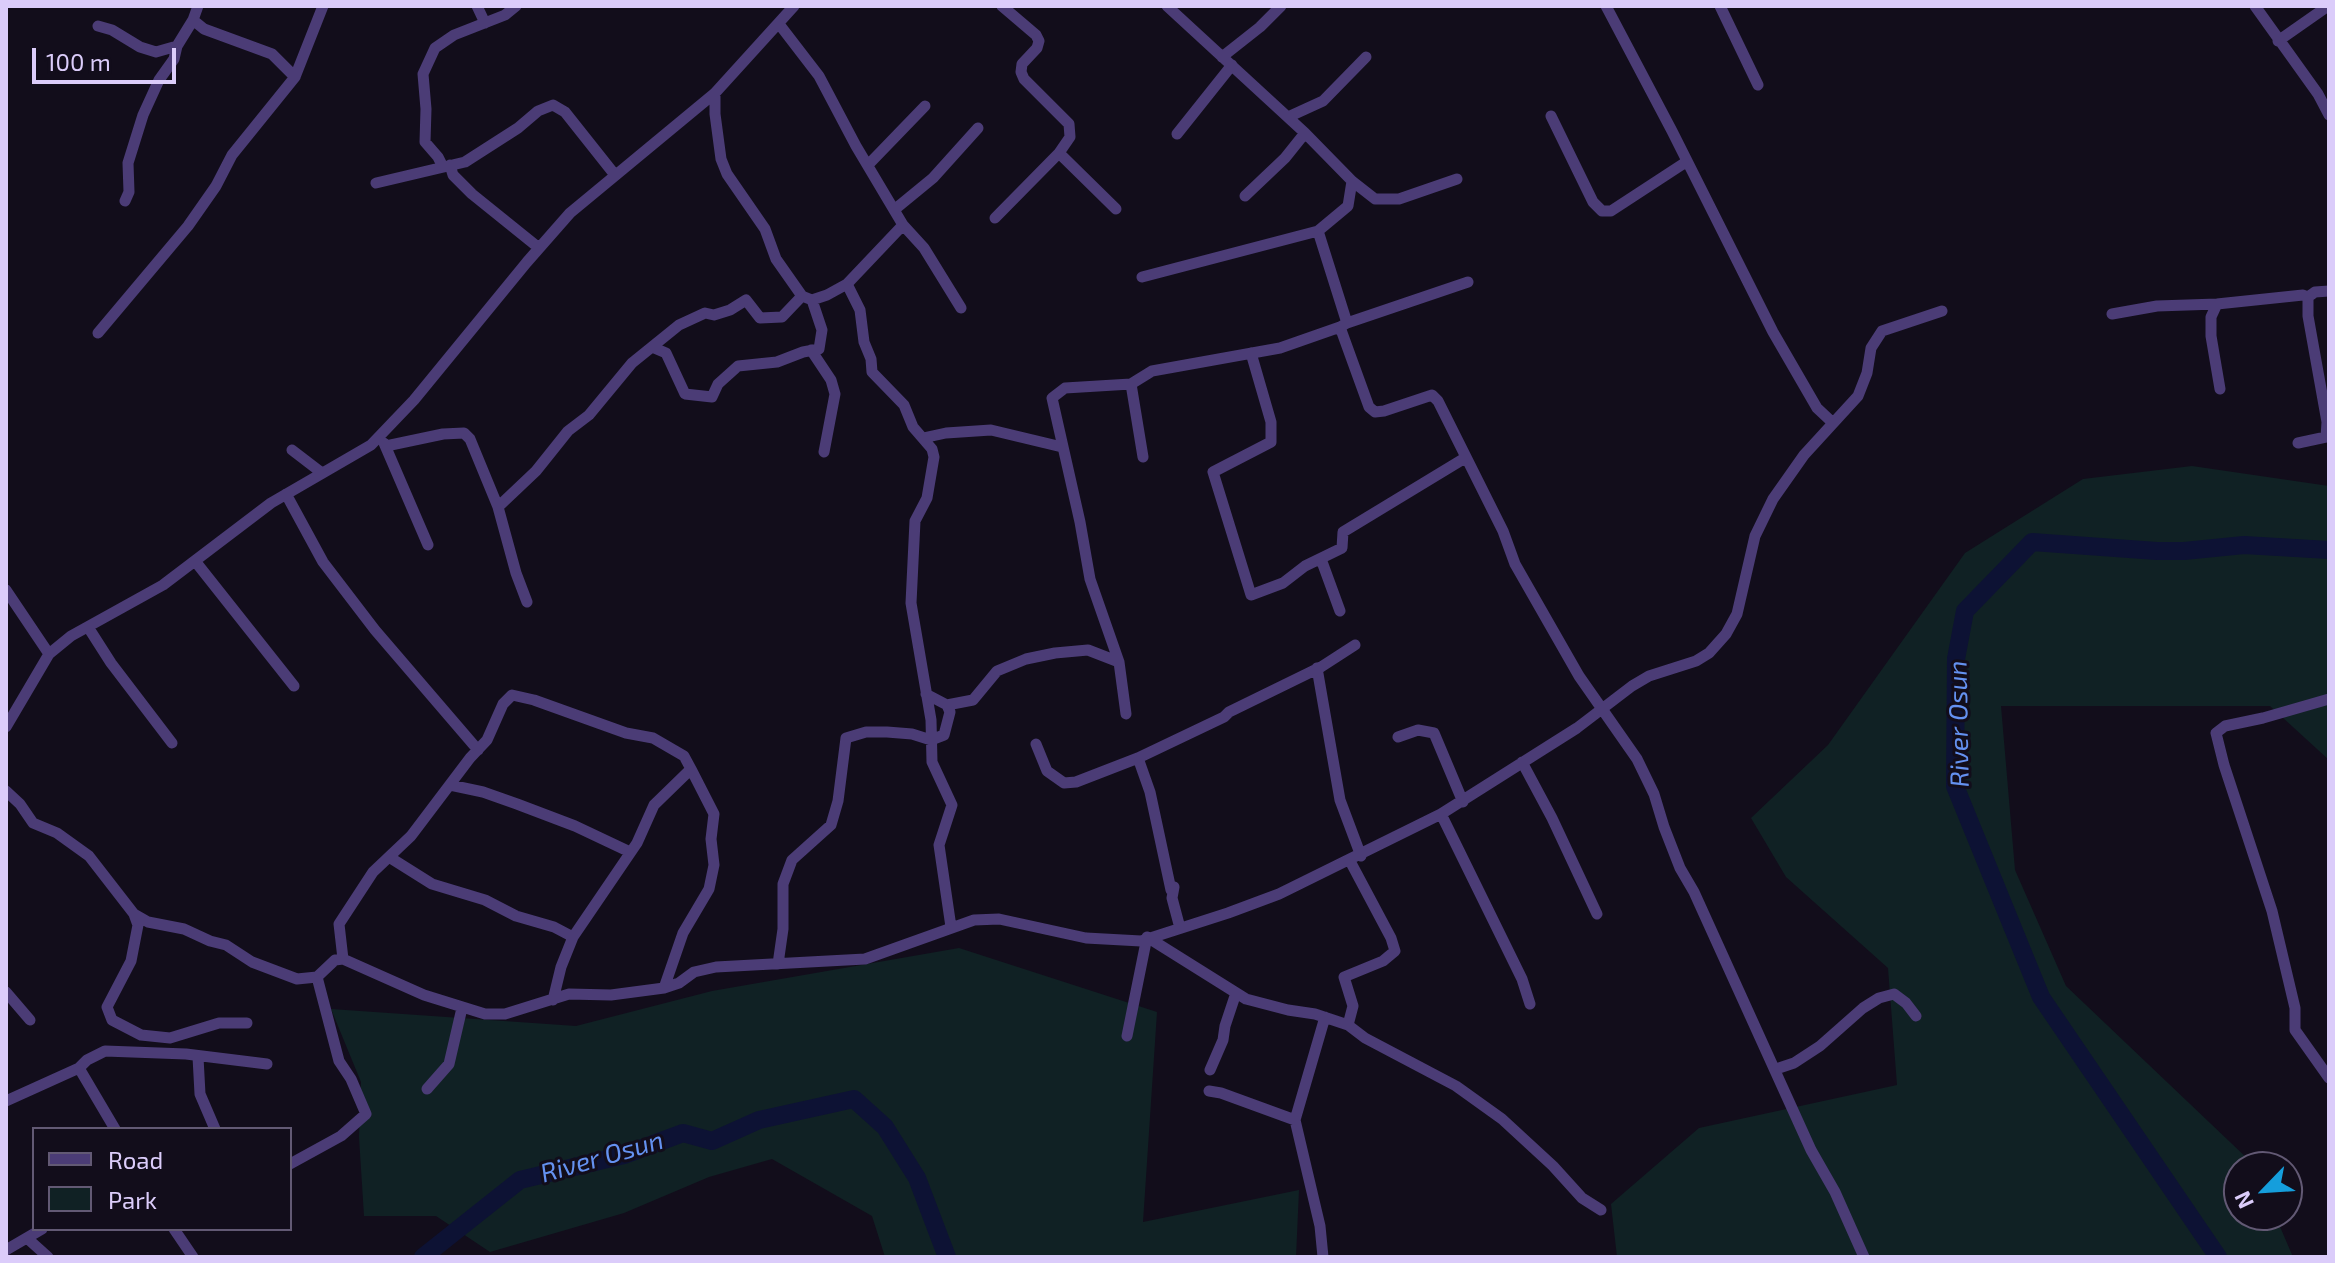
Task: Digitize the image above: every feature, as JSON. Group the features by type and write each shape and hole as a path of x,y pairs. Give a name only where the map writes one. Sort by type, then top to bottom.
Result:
{"street":[{"path":"125,201 129,192 128,163 143,115 198,6"},
{"path":"98,333 188,226 216,186 232,155 295,77 323,6"},
{"path":"477,6 485,23"},
{"path":"516,6 505,15 454,35 435,48 423,74 425,142 472,194 539,248"},
{"path":"383,442 414,400 570,213 715,93 794,6"},
{"path":"995,218 1059,153 1070,137 1069,124 1024,79 1021,72 1022,64 1037,48 1039,41 1036,35 1002,6"},
{"path":"1167,6 1305,133 1352,181 1375,199 1389,201 1457,179"},
{"path":"1177,134 1227,61 1281,6"},
{"path":"1606,6 1798,377 1817,408 1833,423"},
{"path":"1720,6 1758,85"},
{"path":"2255,6 2318,94 2329,115"},
{"path":"2278,41 2328,6"},
{"path":"193,20 204,29 272,54 295,77"},
{"path":"779,24 819,76 903,225 924,248 961,308"},
{"path":"98,26 112,30 140,47 156,52 176,52"},
{"path":"1288,117 1323,101 1366,57"},
{"path":"652,347 666,353 685,394 712,397 718,384 738,366 777,362 819,349 822,330 807,298 776,259 765,229 727,174 721,159 715,93"},
{"path":"376,183 465,162 518,128 538,111 553,105 565,112 615,175"},
{"path":"868,165 925,106"},
{"path":"1551,116 1593,202 1602,211 1611,211 1686,162"},
{"path":"894,210 933,178 978,128"},
{"path":"1245,196 1285,158 1305,133"},
{"path":"1059,153 1116,209"},
{"path":"1142,277 1318,231 1348,206 1352,181"},
{"path":"498,507 536,471 568,431 589,415 632,363 679,325 705,313 714,315 730,310 746,300 760,318 782,317 807,298 847,284 903,225"},
{"path":"1318,231 1369,407 1375,412 1384,411 1432,395 1438,401 1503,531 1515,564 1599,709 1637,759 1654,794 1680,868 1864,1257"},
{"path":"1126,714 1119,662 1090,579 1052,398 1065,388 1131,384 1152,371 1280,348 1468,282"},
{"path":"847,284 860,310 872,372 882,386 904,405 913,427 932,449 934,467 927,498 915,521 911,603 926,694 932,762 952,805 939,845 951,927"},
{"path":"2308,297 2315,292 2329,291"},
{"path":"2112,314 2157,306 2308,297"},
{"path":"2298,443 2326,437 2327,422 2308,316 2308,297"},
{"path":"2217,304 2211,317 2211,336 2220,389"},
{"path":"134,914 148,922 184,929 226,945 252,962 297,979 317,977 335,960 343,959 374,974 485,1014 505,1014 569,994 611,995 664,988 679,983 694,972 716,967 865,959 974,920 999,919 1086,938 1141,941 1180,928 1279,894 1441,814 1577,728 1599,709 1649,676 1696,661 1709,653 1726,634 1737,614 1755,536 1773,499 1804,455 1858,396 1867,373 1871,348 1882,331 1942,311"},
{"path":"811,350 831,380 835,394 824,452"},
{"path":"1251,353 1271,422 1271,442 1213,472 1251,595 1283,583 1305,566 1342,548 1343,532 1465,458"},
{"path":"1131,384 1143,457"},
{"path":"923,438 991,430 1062,447"},
{"path":"6,727 49,654 88,627 163,585 271,503 383,442 464,433 470,439 498,507 527,602"},
{"path":"383,442 428,545"},
{"path":"292,450 322,473"},
{"path":"286,494 323,562 375,630 478,750"},
{"path":"1321,559 1340,611"},
{"path":"195,561 294,686"},
{"path":"6,590 49,654"},
{"path":"88,627 111,663 172,743"},
{"path":"1036,744 1047,771 1064,783 1076,782 1138,758 1224,717 1355,645"},
{"path":"926,694 947,705 973,700 997,671 1026,659 1088,650 1119,662"},
{"path":"1317,668 1340,800 1356,858 1395,951 1383,961 1344,977 1353,1006 1348,1025"},
{"path":"343,959 339,924 373,872 411,836 487,740 503,704 512,695 626,733 653,738 684,756 691,769 714,814 711,839 714,865 709,889 683,933 664,988"},
{"path":"2329,699 2225,726 2216,733 2272,911 2295,1008 2295,1030 2329,1078"},
{"path":"778,964 783,929 783,884 792,860 831,825 838,801 846,738 866,732 887,732 912,734 931,740 944,735 950,712 947,705"},
{"path":"1398,737 1418,730 1434,733 1463,802"},
{"path":"1138,758 1174,886 1180,928"},
{"path":"1522,762 1597,914"},
{"path":"553,1000 573,937 630,852 654,805 691,769"},
{"path":"450,785 517,804 575,826 630,852"},
{"path":"6,791 33,823 57,833 89,856 134,914 138,925 131,961 107,1007 112,1020 141,1035 170,1038 219,1023 247,1023"},
{"path":"1441,814 1522,979 1530,1004"},
{"path":"389,857 432,884 485,900 516,916 554,927 573,937"},
{"path":"1147,937 1246,999 1348,1025 1365,1038 1456,1086 1553,1166 1582,1198 1601,1210"},
{"path":"1127,1036 1147,937"},
{"path":"292,1163 341,1136 366,1114 351,1079 339,1061 317,977"},
{"path":"6,992 30,1020"},
{"path":"1210,1070 1223,1040 1236,993"},
{"path":"1776,1069 1794,1063 1820,1046 1879,998 1894,994 1916,1016"},
{"path":"427,1089 449,1064 462,1008"},
{"path":"1323,1257 1320,1226 1295,1120 1325,1017"},
{"path":"6,1101 79,1068 105,1051 186,1054 267,1064"},
{"path":"198,1057 200,1094 214,1127"},
{"path":"79,1068 114,1127"},
{"path":"1209,1091 1295,1120"},
{"path":"6,1250 39,1231"},
{"path":"180,1231 187,1255"},
{"path":"28,1239 48,1257"}],"green space":[{"path":"2192,466 2329,486 2329,760 2270,706 2001,706 2015,870 2066,986 2239,1151 2223,1151 2223,1231 2282,1231 2293,1257 1617,1257 1611,1204 1699,1128 1897,1085 1888,968 1786,877 1751,818 1828,745 1965,553 2083,479"},
{"path":"959,948 1157,1012 1143,1222 1299,1190 1296,1257 885,1257 872,1216 772,1159 709,1177 624,1213 490,1252 436,1216 364,1216 359,1137 361,1082 331,1009 576,1026 712,991"}],"waterway":[{"name":"River Osun","path":"2218,1257 2041,997 1955,786 1956,659 1965,611 2032,542 2157,551 2244,545 2329,550"},
{"name":"River Osun","path":"423,1257 520,1180 624,1155 683,1133 712,1141 759,1120 854,1099 885,1127 917,1178 947,1257"}]}
